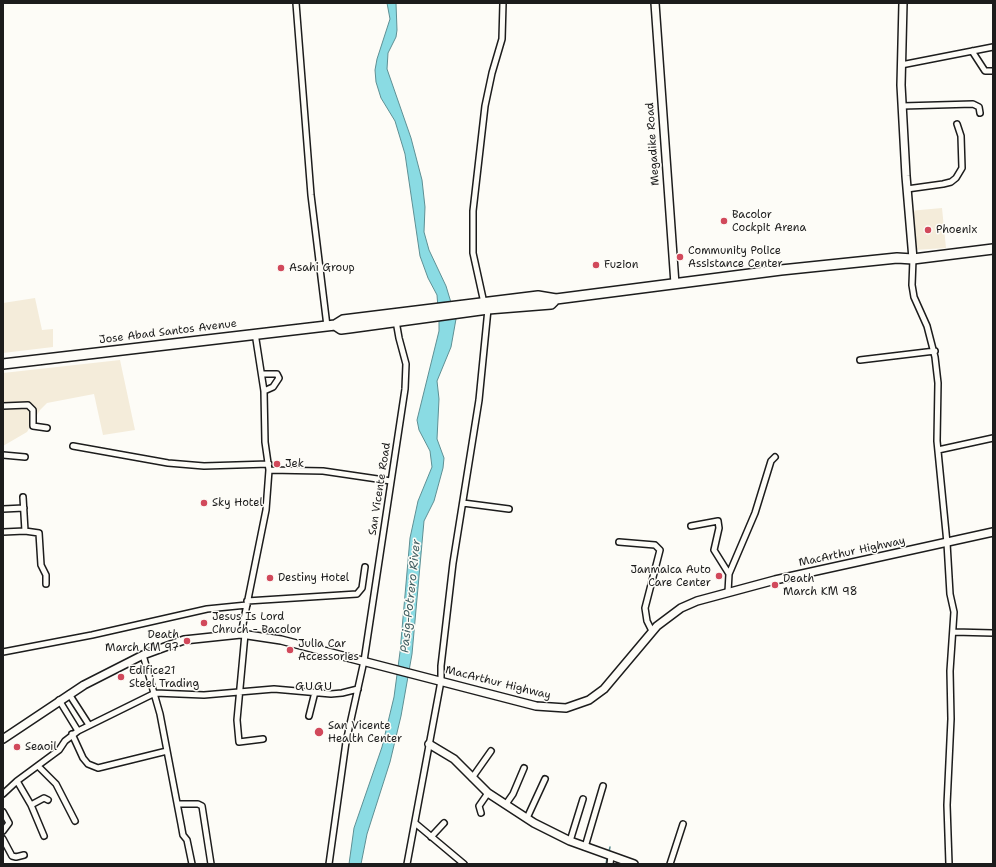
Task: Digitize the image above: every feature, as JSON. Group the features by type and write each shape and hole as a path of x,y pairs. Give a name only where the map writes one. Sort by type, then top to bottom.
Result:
{"highway":[{"name":"Jose Abad Santos Avenue","path":"3,364 331,325 341,329 399,318 484,306 538,296 556,299 897,258 993,244"},
{"name":"Jose Abad Santos Avenue","path":"912,255 993,249"}],"main road":[{"name":"Megadike Road","path":"655,3 675,284"},
{"path":"902,3 902,106 912,255"},
{"name":"MacArthur Highway","path":"3,739 69,694 98,677 143,655 184,640 243,634 281,640 536,706 566,708 590,700 604,689 652,631 681,608 697,601 728,592 993,532"},
{"path":"429,744 454,758 488,793 527,818 570,841 634,864"}],"street":[{"path":"296,3 311,195 331,325"},
{"path":"407,864 440,680 446,618 479,400 484,306 473,253 473,211 485,106 492,73 502,39 503,3"},
{"path":"901,65 993,47"},
{"path":"972,51 985,71 993,71"},
{"path":"902,106 973,104 979,107 980,113"},
{"path":"907,189 943,184 951,182 956,178 962,168 961,136 957,124"},
{"path":"912,255 912,285 914,297 928,326 934,351 938,383 936,424 947,542 950,594 954,612 954,632 950,671 951,719 947,805 949,864"},
{"name":"San Vicente Road","path":"329,864 346,742 365,661 405,389 406,371 399,318"},
{"path":"255,333 264,391 265,442 269,467 266,510 247,603 236,720 238,742 263,739"},
{"path":"860,360 934,351"},
{"path":"262,374 277,374 279,378 273,387 264,391"},
{"path":"3,406 28,405 33,410 33,426 47,428"},
{"path":"938,450 993,438"},
{"path":"73,446 168,463 204,466 269,467 323,471 391,481"},
{"path":"3,455 25,457"},
{"path":"728,592 729,574 755,513 771,461 775,457"},
{"path":"23,497 25,531"},
{"path":"463,503 509,509"},
{"path":"3,509 24,508"},
{"path":"691,526 718,521 719,528 714,550 729,574"},
{"path":"3,532 25,531 38,533 41,565 46,575 46,584"},
{"path":"619,542 655,545 660,550 645,608 647,621 652,631"},
{"path":"3,652 92,636 207,609 247,603 357,594 362,588 365,567"},
{"path":"954,632 993,633"},
{"path":"143,655 155,693 178,804 180,824 183,835 187,840 192,864"},
{"path":"3,794 17,781 59,750 72,734 155,693 204,695 274,689 342,694 358,689"},
{"path":"309,716 315,692"},
{"path":"69,694 89,726"},
{"path":"59,700 78,731"},
{"path":"72,734 83,758 88,764 98,768 167,751"},
{"path":"472,778 491,751"},
{"path":"38,766 56,784 75,821"},
{"path":"506,804 515,789 524,768"},
{"path":"527,818 545,779"},
{"path":"17,781 31,805 44,836"},
{"path":"585,847 603,786"},
{"path":"481,813 479,806 488,793"},
{"path":"31,805 44,798 48,800"},
{"path":"570,841 583,799"},
{"path":"178,804 198,804 202,806 211,864"},
{"path":"3,812 9,823 3,830"},
{"path":"415,823 464,864"},
{"path":"431,837 444,823"},
{"path":"670,864 683,824"},
{"path":"3,839 12,856 16,857 24,855"},
{"path":"610,864 611,856"}],"shaded area":[{"name":"Phoenix","path":"942,208 946,248 914,250 909,211"},
{"path":"35,298 42,330 53,329 53,347 3,353 3,303"},
{"path":"120,360 135,430 103,435 94,394 47,403 40,410 27,432 3,446 3,373"}],"water":[{"name":"Pasig-Potrero River","path":"387,3 396,3 397,30 396,37 388,53 387,69 411,138 422,180 425,207 424,232 429,250 446,286 456,319 451,347 437,381 439,399 437,439 444,458 443,468 434,501 424,521 412,654 401,716 390,762 367,834 361,864 349,864 354,828 382,747 394,697 400,652 410,538 418,501 432,467 430,451 419,430 417,420 439,331 437,295 428,278 420,256 405,154 395,121 381,98 376,82 375,70 377,59 390,19"}],"waterway":[{"path":"609,852 610,847"},
{"path":"606,864 607,858"}],"place":[{"name":"Bacolor Cockpit Arena","path":"724,221"},
{"name":"Phoenix","path":"928,230"},
{"name":"Community Police Assistance Center","path":"680,257"},
{"name":"Fuzion","path":"596,265"},
{"name":"Asahi Group","path":"281,268"},
{"name":"Jek","path":"277,464"},
{"name":"Sky Hotel","path":"204,503"},
{"name":"Janmaica Auto Care Center","path":"719,576"},
{"name":"Destiny Hotel","path":"270,578"},
{"name":"Death March KM 98","path":"775,585"},
{"name":"Jesus Is Lord Chruch - Bacolor","path":"204,623"},
{"name":"Death March KM 97","path":"187,641"},
{"name":"Julia Car Accessories","path":"290,650"},
{"name":"Edifice21 Steel Trading","path":"121,677"},
{"name":"San Vicente Health Center","path":"319,732"},
{"name":"Seaoil","path":"17,747"}],"district":[{"name":"GUGU","path":"314,687"}]}
